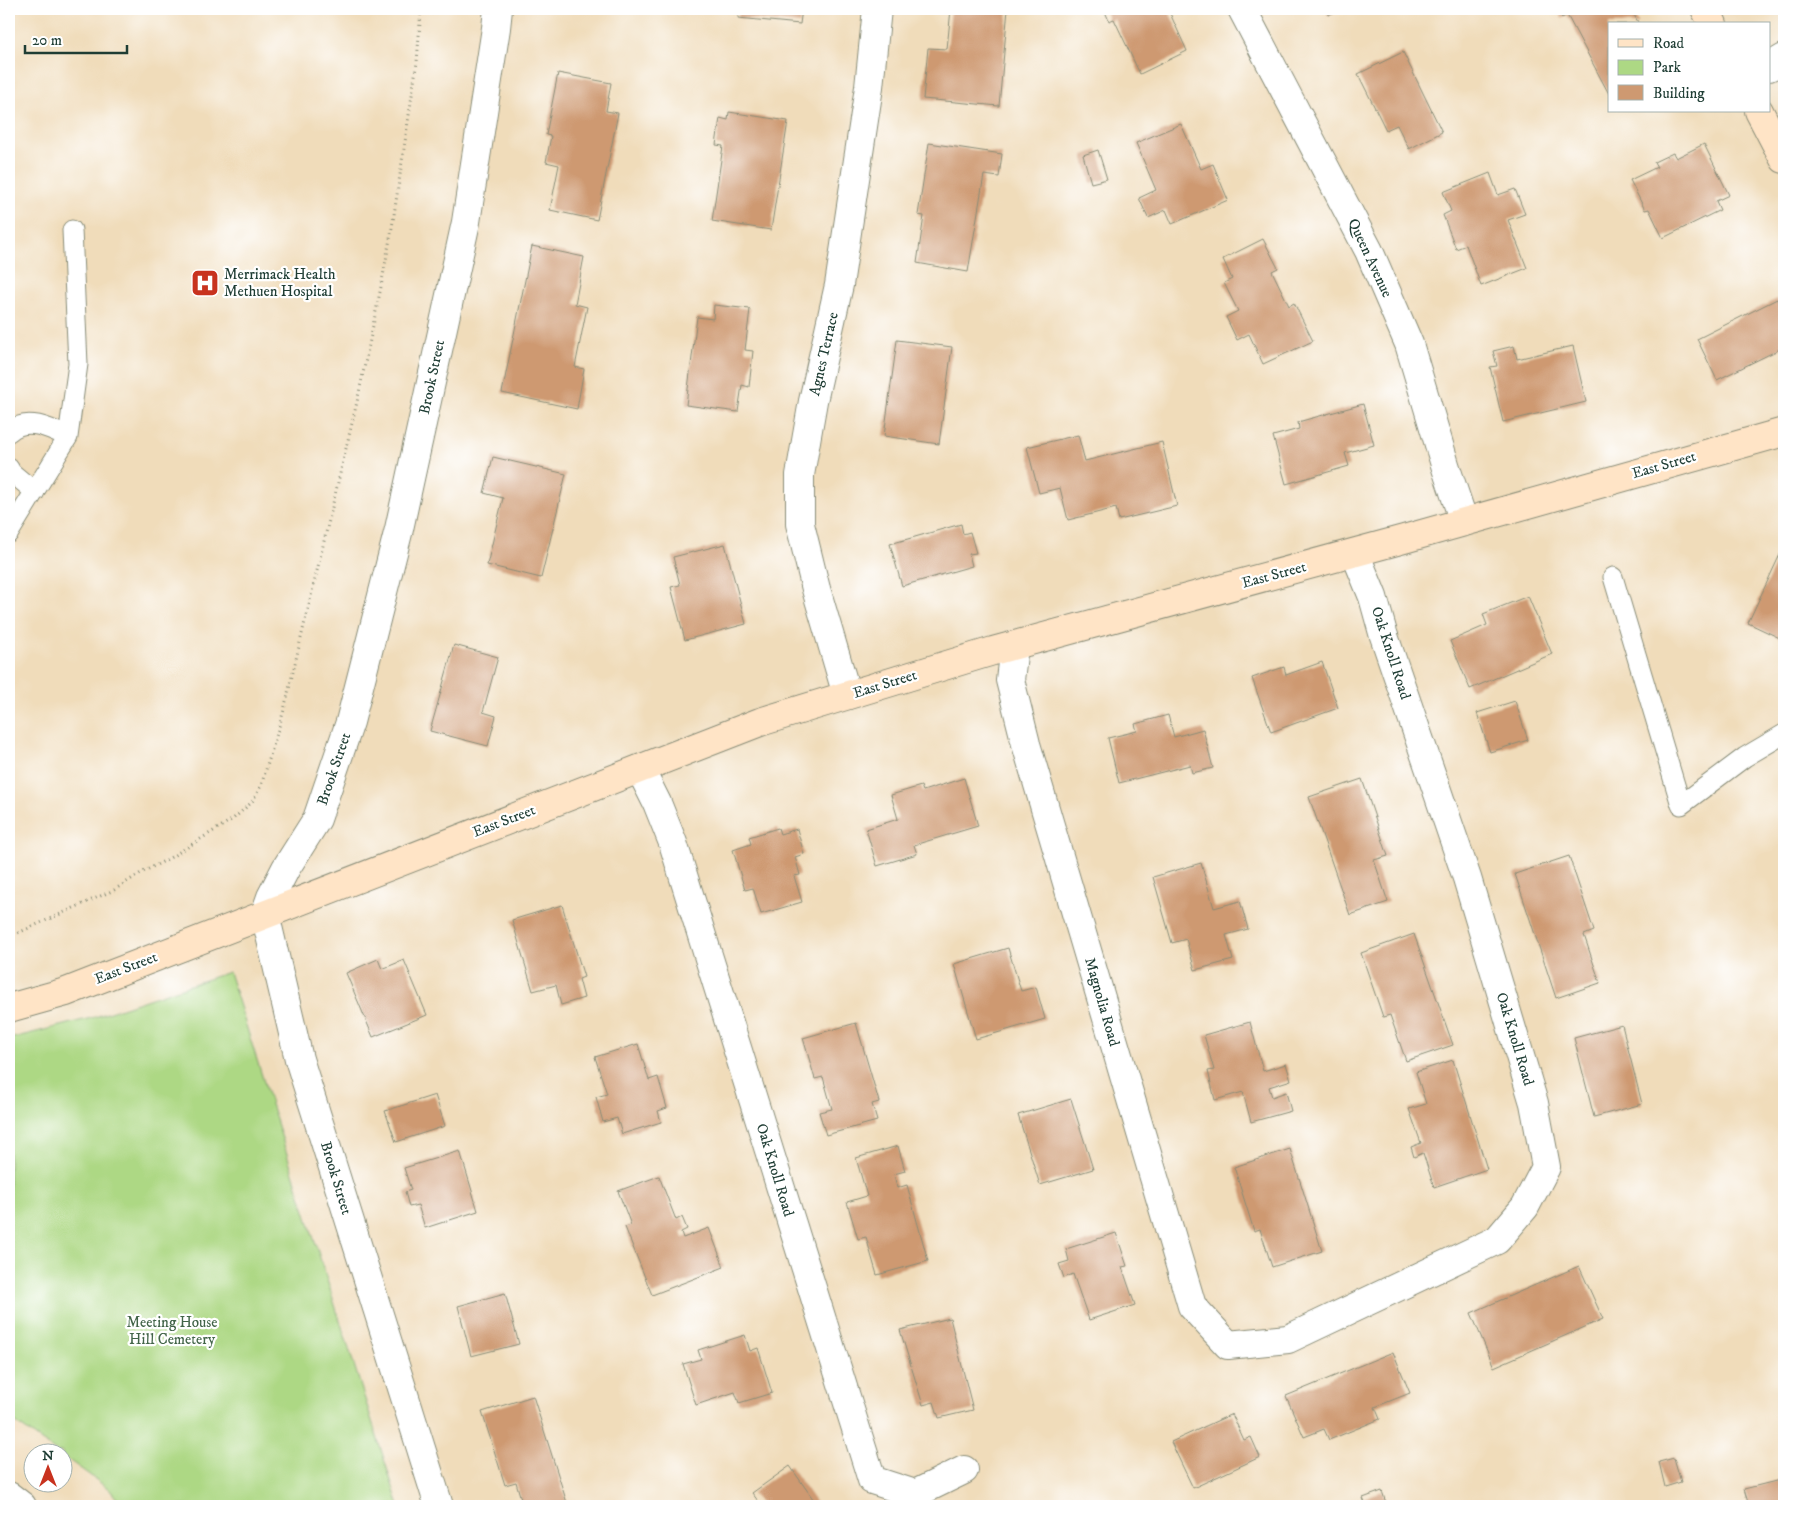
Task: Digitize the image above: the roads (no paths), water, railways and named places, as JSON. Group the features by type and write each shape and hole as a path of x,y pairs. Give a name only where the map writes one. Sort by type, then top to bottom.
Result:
{"main road":[{"path":"1705,9 1712,22"},
{"path":"1760,112 1784,159"},
{"name":"East Street","path":"9,1008 66,992 760,722 1014,646 1355,553 1784,432"}],"street":[{"name":"Brook Street","path":"439,1506 299,1059 265,914 271,897 286,868 317,819 350,722 399,529 466,222 498,9"},
{"name":"Agnes Terrace","path":"847,696 816,589 800,524 800,475 813,401 839,285 870,87 877,9"},
{"name":"Queen Avenue","path":"1242,9 1369,251 1409,344 1464,522"},
{"path":"1770,66 1784,58"},
{"name":"Oak Knoll Road","path":"1228,1345 1288,1339 1497,1240 1525,1207 1546,1167 1534,1103 1467,878 1383,632 1373,597 1355,553"},
{"name":"Magnolia Road","path":"1014,646 1010,680 1026,744 1192,1306 1228,1345"},
{"name":"Oak Knoll Road","path":"640,769 657,803 673,843 872,1480 915,1494 964,1470"},
{"path":"9,1496 22,1506"}],"lane":[{"path":"9,532 68,437 78,364 72,230"},
{"path":"9,432 12,428 30,423 68,437"},
{"path":"9,468 11,472 35,492"},
{"path":"1613,577 1681,805 1745,757 1784,734"}],"place":[{"name":"Merrimack Health Methuen Hospital","path":"205,283"}],"park label":[{"name":"Meeting House Hill Cemetery","path":"172,1330"}]}
